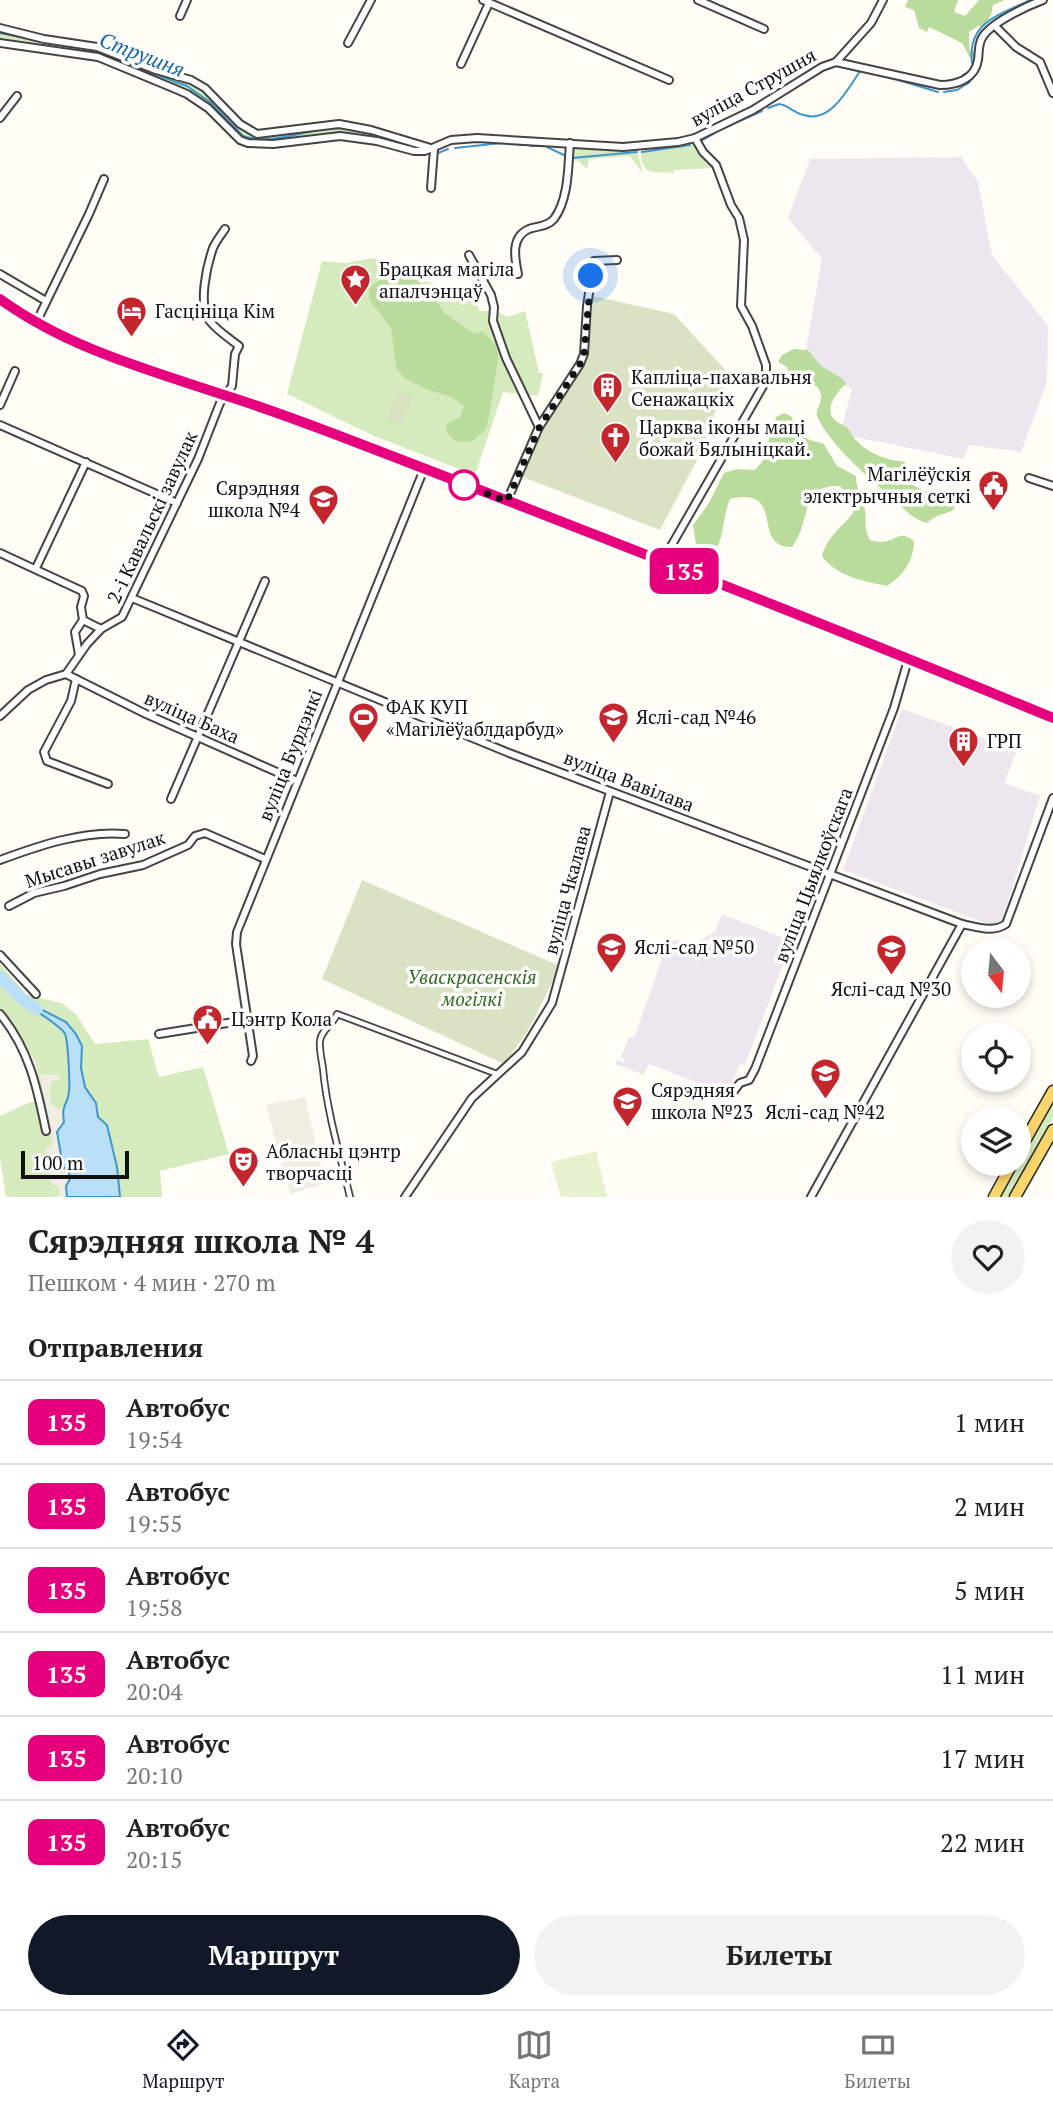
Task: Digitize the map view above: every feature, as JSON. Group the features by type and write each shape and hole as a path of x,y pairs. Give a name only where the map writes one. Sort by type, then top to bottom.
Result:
{"main road":[{"path":"0,299 36,323 93,351 289,417 1053,718"},
{"path":"1031,1130 1053,1091"},
{"path":"1015,1197 1053,1129"},
{"path":"994,1197 1006,1176"}],"street":[{"path":"180,16 187,0"},
{"path":"348,43 371,0"},
{"path":"698,0 764,29"},
{"path":"836,62 872,23 883,0"},
{"name":"вуліца Струшня","path":"0,43 98,57 187,94 208,108 240,139 248,143 273,144 340,136 377,141 414,151 434,149 461,138 639,146 695,138 752,110 822,67 836,62 940,85 951,85 973,74 978,64 981,39 995,26 1031,4 1043,0"},
{"path":"461,64 486,1 669,80"},
{"path":"995,26 1016,47 1040,62 1053,93"},
{"path":"0,28 44,39 97,47 153,69 191,80 205,88 240,124 257,134 339,124 371,130 434,149 431,188"},
{"path":"0,118 17,96"},
{"path":"662,562 766,381 766,365 752,326 741,306 744,240 739,218 731,205 716,165 703,152 695,138"},
{"path":"518,274 514,254 520,235 528,229 550,222 562,200 570,143"},
{"path":"36,323 104,178"},
{"name":"2-і Кавальскі завулак","path":"66,674 102,629 121,617 132,598 232,386 235,354 239,346 207,317 204,292 213,249 225,229"},
{"path":"469,255 491,295 493,321 499,338 539,428"},
{"path":"507,501 539,428 584,354 594,261 617,260"},
{"path":"0,274 46,302"},
{"path":"0,405 15,371"},
{"path":"0,425 177,503"},
{"path":"36,568 86,462"},
{"name":"вуліца Бурдэнкі","path":"251,1061 253,1056 236,944 237,932 424,469"},
{"path":"1029,478 1053,486"},
{"path":"0,553 82,591 83,620 75,632 79,655"},
{"path":"171,799 265,581"},
{"name":"вуліца Вавілава","path":"132,598 610,792 717,830 962,925 992,930 1006,924 1053,798"},
{"path":"83,620 102,629"},
{"name":"вуліца Цыялкоўскага","path":"734,1091 740,1083 749,1080 755,1069 894,708 908,660"},
{"path":"0,716 28,690 46,680 66,674 76,679 71,701 46,747 45,756 47,761 108,784"},
{"name":"вуліца Баха","path":"76,679 198,738 297,780"},
{"name":"вуліца Чкалава","path":"405,1197 472,1098 522,1052 552,1003 610,792"},
{"path":"0,860 60,841 110,832 125,834"},
{"name":"Мысавы завулак","path":"9,906 34,893 143,865 188,845 194,836 205,832 265,859"},
{"path":"811,1197 962,925"},
{"path":"0,955 36,994"},
{"path":"0,1014 19,1040 30,1063 46,1131"},
{"path":"351,1197 333,1130 320,1042 323,1032 337,1014 497,1074"},
{"path":"159,1034 246,1020"}],"shaded area":[{"path":"961,157 978,182 992,255 1048,326 1047,382 1021,452 969,445 964,459 840,434 852,388 802,371 822,259 788,218 810,159"},
{"path":"902,709 1017,750 1004,783 1040,796 1003,918 994,926 843,870"},
{"path":"722,914 792,941 745,1065 740,1064 731,1087 714,1089 649,1064 644,1075 616,1064 617,1060 624,1062 625,1059 621,1057 629,1037 634,1038 667,944 670,940 696,942 715,932"},
{"path":"40,1074 59,1075 60,1079 52,1081 49,1087 51,1104 58,1109 62,1108 70,1179 66,1186 67,1197 56,1197 60,1194 59,1187 50,1180 50,1172 56,1168 55,1161 47,1156 46,1152 46,1148 53,1144"},
{"path":"305,1097 325,1183 290,1194 266,1105"}],"green space":[{"path":"908,0 958,0 954,12 965,16 979,0 1005,0 993,5 984,27 978,26 969,32 969,49 974,52 974,58 970,58 962,43 929,27 927,32 919,28 914,10 905,7"},
{"path":"0,31 94,49 192,84 202,90 242,130 256,138 340,127 422,146 421,149 368,136 334,134 277,141 249,141 203,101 184,89 85,49 0,38"},
{"path":"691,142 713,168 660,173 650,171 643,165 641,151"},
{"path":"574,146 637,150 643,174 630,156 589,159 587,169 578,161 571,160"},
{"path":"373,258 398,271 474,299 480,311 496,311 507,317 525,311 539,372 543,374 538,396 503,392 475,475 374,436 287,394 322,261 346,263"},
{"path":"408,272 427,289 445,313 474,334 482,331 497,351 487,426 472,442 455,441 446,431 447,424 460,417 464,406 452,397 426,389 404,378 396,367 391,328 369,299 369,288 384,276"},
{"path":"593,296 674,314 729,374 699,456 660,530 523,477 546,424 589,353"},
{"path":"794,349 808,350 821,366 843,379 846,384 835,396 830,412 832,417 872,453 905,462 911,484 935,494 961,497 952,511 926,523 920,521 849,459 818,418 821,397 818,387 791,383 787,367 778,362 782,355"},
{"path":"397,391 413,397 402,425 387,419"},
{"path":"784,413 791,416 806,438 823,443 837,466 856,476 870,540 882,542 904,536 914,541 912,555 906,567 887,586 843,573 822,556 831,538 853,513 850,499 840,486 814,491 800,534 792,547 780,545 773,538 764,508 758,501 747,497 730,499 720,542 713,554 703,555 696,544 693,525 709,503 724,473 737,469 755,470 762,462 776,417"},
{"name":"Уваскрасенскія могілкі","path":"362,880 560,966 529,1029 504,1064 322,979"},
{"path":"0,964 27,995 61,1003 76,1014 95,1044 148,1039 159,1077 203,1067 229,1154 160,1171 162,1197 6,1197 0,1158 0,1116 44,1099 35,1062 18,1030 0,1009"},
{"path":"1053,1101 1053,1118 1031,1157 1031,1140"},
{"path":"596,1151 607,1197 561,1197 551,1162"},
{"path":"1011,1176 1020,1176 1008,1197 999,1197"}],"water":[{"path":"23,1000 66,1022 82,1046 81,1068 85,1087 96,1103 98,1117 107,1125 117,1167 120,1197 67,1197 69,1172 63,1167 57,1132 64,1122 64,1109 69,1092 66,1038 63,1031"}],"waterway":[{"name":"Струшня","path":"972,63 974,38 980,29 996,16 1030,0"},
{"name":"Струшня","path":"0,33 53,43"},
{"name":"Струшня","path":"86,49 187,86 210,102 243,136 255,139 278,138 336,128 385,137"},
{"name":"Струшня","path":"768,108 779,104 804,115 822,114 837,103 860,71"},
{"name":"Струшня","path":"963,75 970,71"},
{"name":"Струшня","path":"885,76 938,92"},
{"name":"Струшня","path":"944,92 957,90 970,82"},
{"name":"Струшня","path":"726,127 762,111"},
{"name":"Струшня","path":"701,141 715,133"},
{"name":"Струшня","path":"455,148 502,143 524,145"},
{"name":"Струшня","path":"642,152 690,145"},
{"name":"Струшня","path":"530,146 543,146"},
{"name":"Струшня","path":"547,147 566,156"},
{"name":"Струшня","path":"438,153 448,149"},
{"name":"Струшня","path":"572,158 637,152"},
{"path":"0,977 23,1000 37,1009"}],"bus line":[{"name":"135","path":"0,299 36,323 93,351 289,417 762,600 1053,718"}],"place":[{"name":"Брацкая магіла апалчэнцаў","path":"356,307"},
{"name":"Гасцініца Кім","path":"132,338"},
{"name":"Капліца-пахавальня Сенажацкіх","path":"608,415"},
{"name":"Царква іконы маці божай Бялыніцкай.","path":"616,465"},
{"name":"Магілёўскія электрычныя сеткі","path":"994,512"},
{"name":"Сярэдняя школа №4","path":"323,526"},
{"name":"Яслі-сад №46","path":"613,744"},
{"name":"ФАК КУП «Магілёўаблдарбуд»","path":"363,745"},
{"name":"ГРП","path":"964,768"},
{"name":"Яслі-сад №50","path":"611,974"},
{"name":"Яслі-сад №30","path":"891,977"},
{"name":"Цэнтр Кола","path":"208,1046"},
{"name":"Яслі-сад №42","path":"825,1100"},
{"name":"Сярэдняя школа №23","path":"628,1128"},
{"name":"Абласны цэнтр творчасці","path":"243,1189"}],"route":[{"path":"464,485 507,501 539,428 584,354 591,276"}]}
